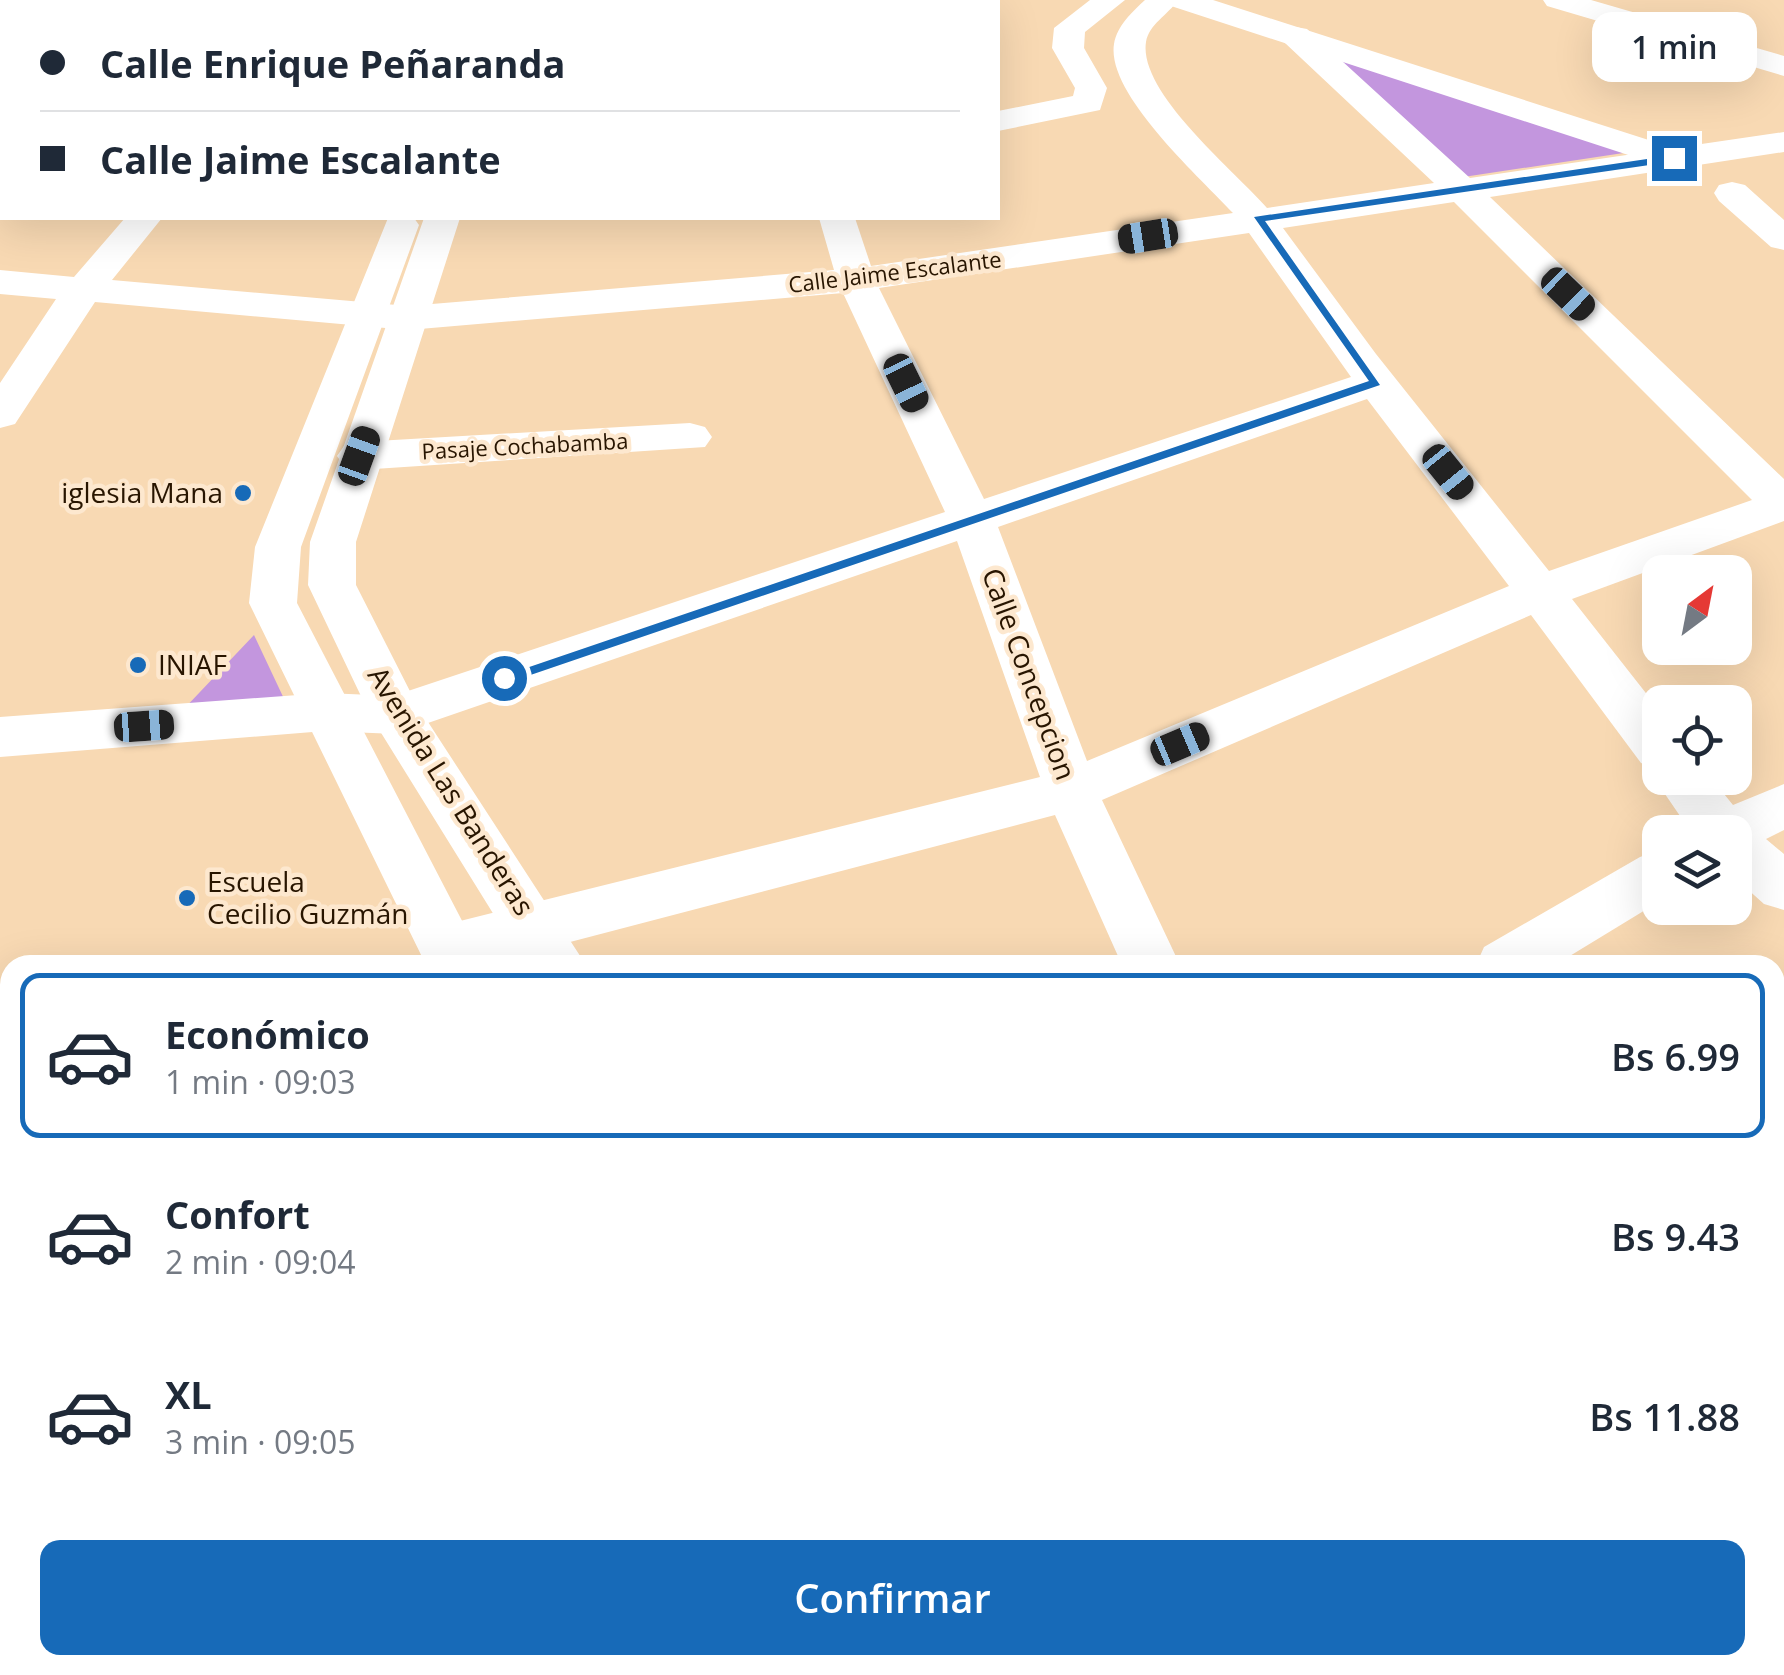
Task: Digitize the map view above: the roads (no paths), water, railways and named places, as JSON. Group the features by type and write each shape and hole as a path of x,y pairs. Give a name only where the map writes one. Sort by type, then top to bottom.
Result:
{"street":[{"path":"1000,121 1088,103 1092,88 1068,48 1070,28 1110,0"},
{"path":"1558,0 1784,66"},
{"path":"1642,725 1543,591 1376,382 1258,219 1163,113 1132,63 1129,40 1139,21 1190,2 1674,158 1732,193 1784,240"},
{"path":"468,955 546,945 1071,790 1543,591 1784,505 1461,189 1296,36"},
{"name":"Calle Jaime Escalante","path":"0,282 87,286 388,315 856,280 1784,142"},
{"path":"0,415 87,286 142,220"},
{"name":"Avenida Las Banderas","path":"404,220 359,456 333,542 332,585 396,714 546,945"},
{"name":"Avenida Las Banderas","path":"441,220 388,315 278,546 273,603 451,955"},
{"name":"Calle Concepcion","path":"838,220 856,280 972,520 1071,790 1146,955"},
{"path":"0,737 325,712 396,714 1376,382"},
{"name":"Pasaje Cochabamba","path":"359,456 690,437"},
{"path":"1695,795 1711,815"},
{"path":"1752,820 1784,806"},
{"path":"1752,860 1784,887"},
{"path":"1522,955 1642,884"}],"place":[{"name":"iglesia Mana","path":"243,493"},
{"name":"INIAF","path":"138,665"},
{"name":"Escuela Cecilio Guzmán","path":"187,898"}]}
